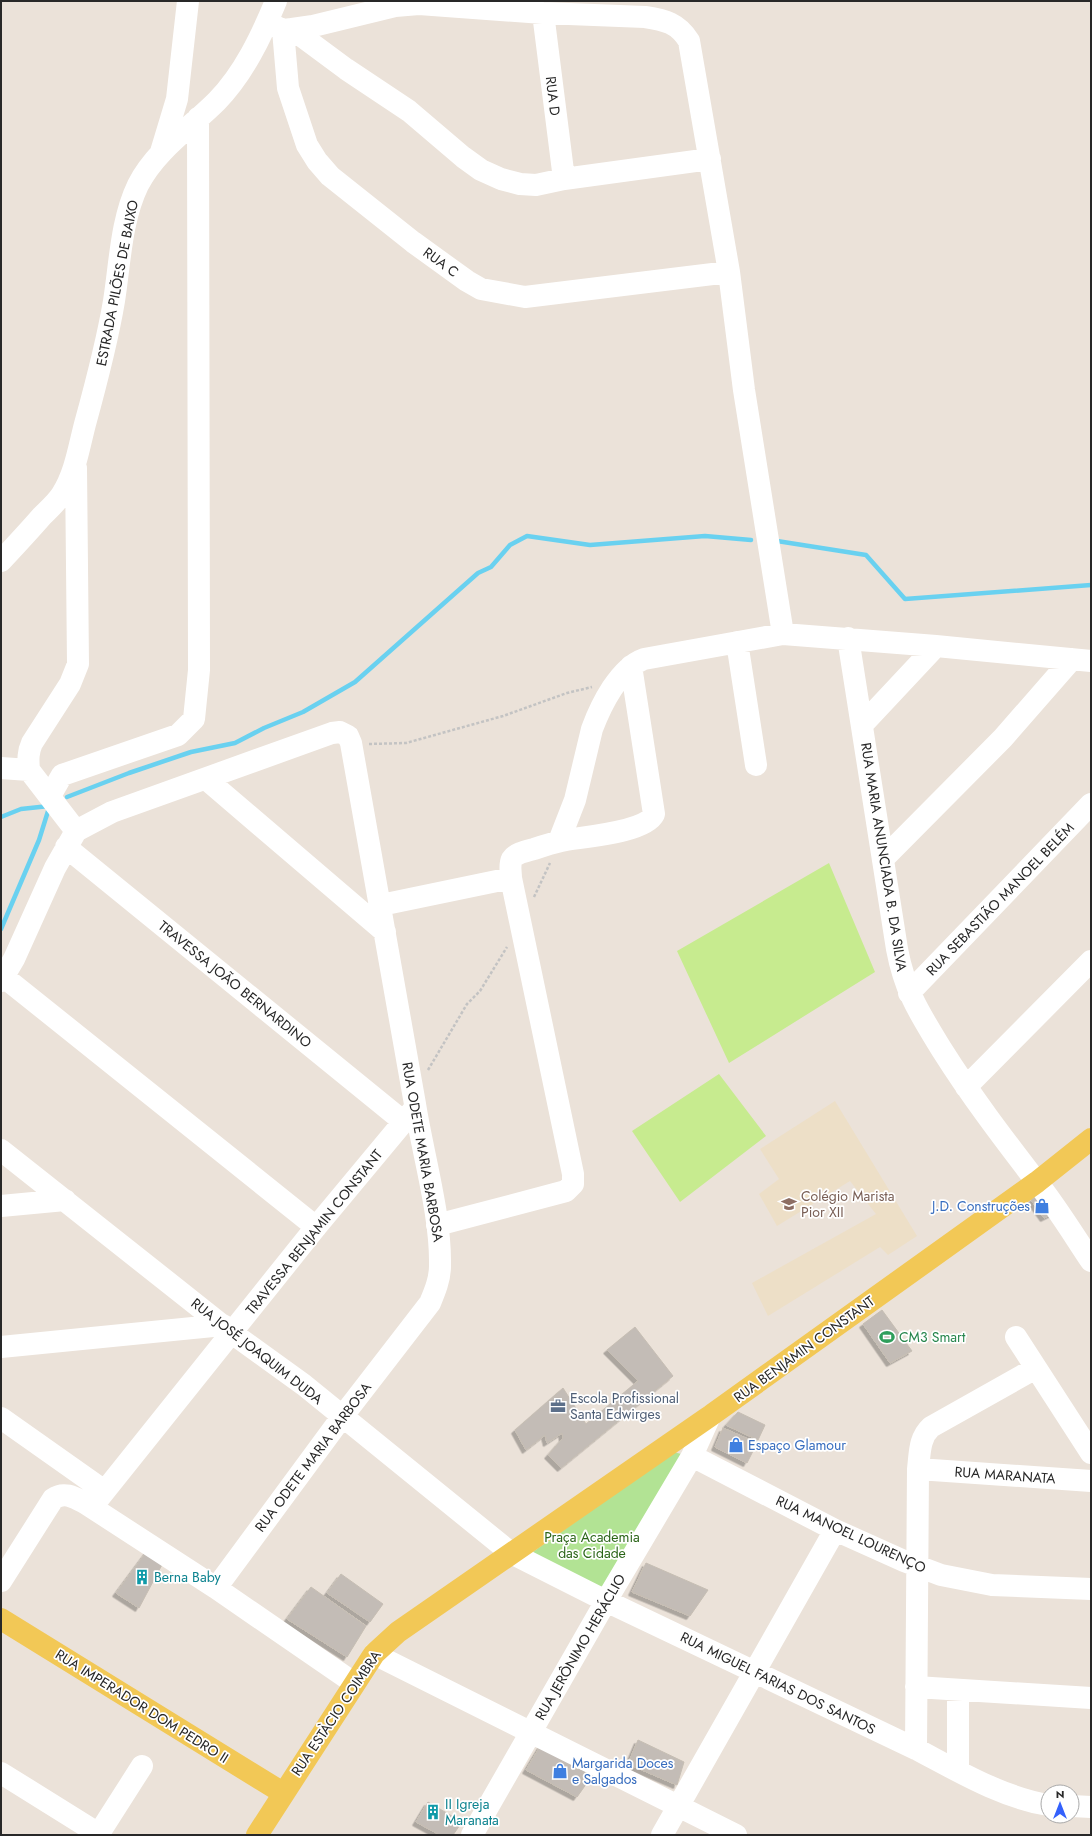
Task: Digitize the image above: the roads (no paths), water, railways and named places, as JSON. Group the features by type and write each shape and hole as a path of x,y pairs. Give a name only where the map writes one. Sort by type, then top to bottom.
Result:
{"main road":[{"name":"RUA BENJAMIN CONSTANT","path":"511,1553 710,1416 1037,1182 1091,1139"},
{"name":"RUA ESTÀCIO COIMBRA","path":"257,1835 374,1654 398,1632 511,1553"},
{"name":"RUA IMPERADOR DOM PEDRO II","path":"1,1619 283,1793"}],"street":[{"path":"161,152 177,99 188,1"},
{"name":"ESTRADA PILÕES DE BAIXO","path":"1,561 62,495 76,459 111,319 131,202 148,168 161,152 230,86 255,48 281,27 276,1"},
{"path":"281,27 313,26 396,3 455,5 543,13 645,17 662,19 682,31 689,41 729,272 746,398 783,634"},
{"name":"RUA D","path":"543,13 564,179"},
{"path":"281,27 410,111 463,157 481,170 501,179 520,184 536,185 564,179 710,159"},
{"name":"RUA C","path":"281,27 288,88 307,146 317,161 330,176 413,242 466,281 481,289 525,297 729,272"},
{"path":"50,796 62,775 178,735 194,719 199,670 198,118"},
{"path":"1,768 29,770 28,751 70,684 78,664 76,459"},
{"path":"559,841 574,800 592,729 609,695 624,674 644,659 783,634 848,638 1081,660"},
{"name":"RUA MARIA ANUNCIADA B. DA SILVA","path":"848,638 897,949 909,993 917,1009 966,1087 996,1130 1037,1182 1091,1260"},
{"path":"737,642 756,765"},
{"path":"862,725 936,646"},
{"path":"883,859 1081,660"},
{"path":"438,1225 566,1191 573,1184 573,1174 511,878 510,865 515,857 527,851 559,841 604,834 637,826 649,821 654,814 624,674"},
{"name":"RUA ODETE MARIA BARBOSA","path":"206,779 332,733 344,733 348,736 351,744 381,905 411,1108 438,1225 440,1265 439,1278 430,1303 342,1417 216,1588"},
{"name":"TRAVESSA JOÃO BERNARDINO","path":"29,770 50,796 71,839 411,1108"},
{"path":"316,1227 3,979 71,839 112,812 206,779 385,932"},
{"name":"RUA SEBASTIÃO MANOEL BELÉM","path":"909,993 1091,804"},
{"path":"381,905 511,878"},
{"path":"966,1087 1091,961"},
{"name":"TRAVESSA BENJAMIN CONSTANT","path":"97,1499 228,1329 316,1227 411,1108"},
{"name":"RUA JOSÉ JOAQUIM DUDA","path":"1,1150 228,1329 304,1385 511,1553"},
{"path":"1,1206 64,1200"},
{"path":"1,1348 228,1329"},
{"path":"1016,1337 1091,1453"},
{"path":"916,1749 918,1469 924,1433 931,1427 1036,1368"},
{"name":"RUA JERÔNIMO HERÁCLIO","path":"472,1835 606,1601 692,1456 710,1416"},
{"path":"1,1418 97,1499 216,1588 354,1683"},
{"name":"RUA MANOEL LOURENÇO","path":"692,1456 835,1530 917,1566 963,1580 992,1585 1091,1590"},
{"name":"RUA MARANATA","path":"918,1469 1091,1481"},
{"path":"1,1581 53,1499 59,1495 66,1494 76,1498 97,1499"},
{"path":"662,1835 680,1806 835,1530"},
{"name":"RUA MIGUEL FARIAS DOS SANTOS","path":"511,1553 606,1601 916,1749 958,1771 1016,1797 1040,1803"},
{"path":"374,1654 736,1835"},
{"path":"916,1687 1091,1698"},
{"path":"958,1690 958,1771"},
{"path":"1,1773 98,1834 142,1766"},
{"path":"1080,1807 1091,1808"}],"waterway":[{"path":"67,797 129,773 191,752 235,743 264,728 303,712 355,682 478,573 491,567 510,545 527,536 590,545 705,536 751,540"},
{"path":"777,541 866,555 905,599 1091,585"},
{"path":"1,817 21,809 49,806"},
{"path":"1,929 39,840 49,808"}],"place":[{"name":"Colégio Marista Pior XII","path":"789,1204"},
{"name":"J.D. Construções","path":"1042,1206"},
{"name":"CM3 Smart","path":"887,1337"},
{"name":"Escola Profissional Santa Edwirges","path":"558,1406"},
{"name":"Espaço Glamour","path":"736,1445"},
{"name":"Berna Baby","path":"142,1577"},
{"name":"Margarida Doces e Salgados","path":"560,1771"},
{"name":"II Igreja Maranata","path":"433,1812"}],"park label":[{"name":"Praça Academia das Cidade","path":"592,1546"}]}
